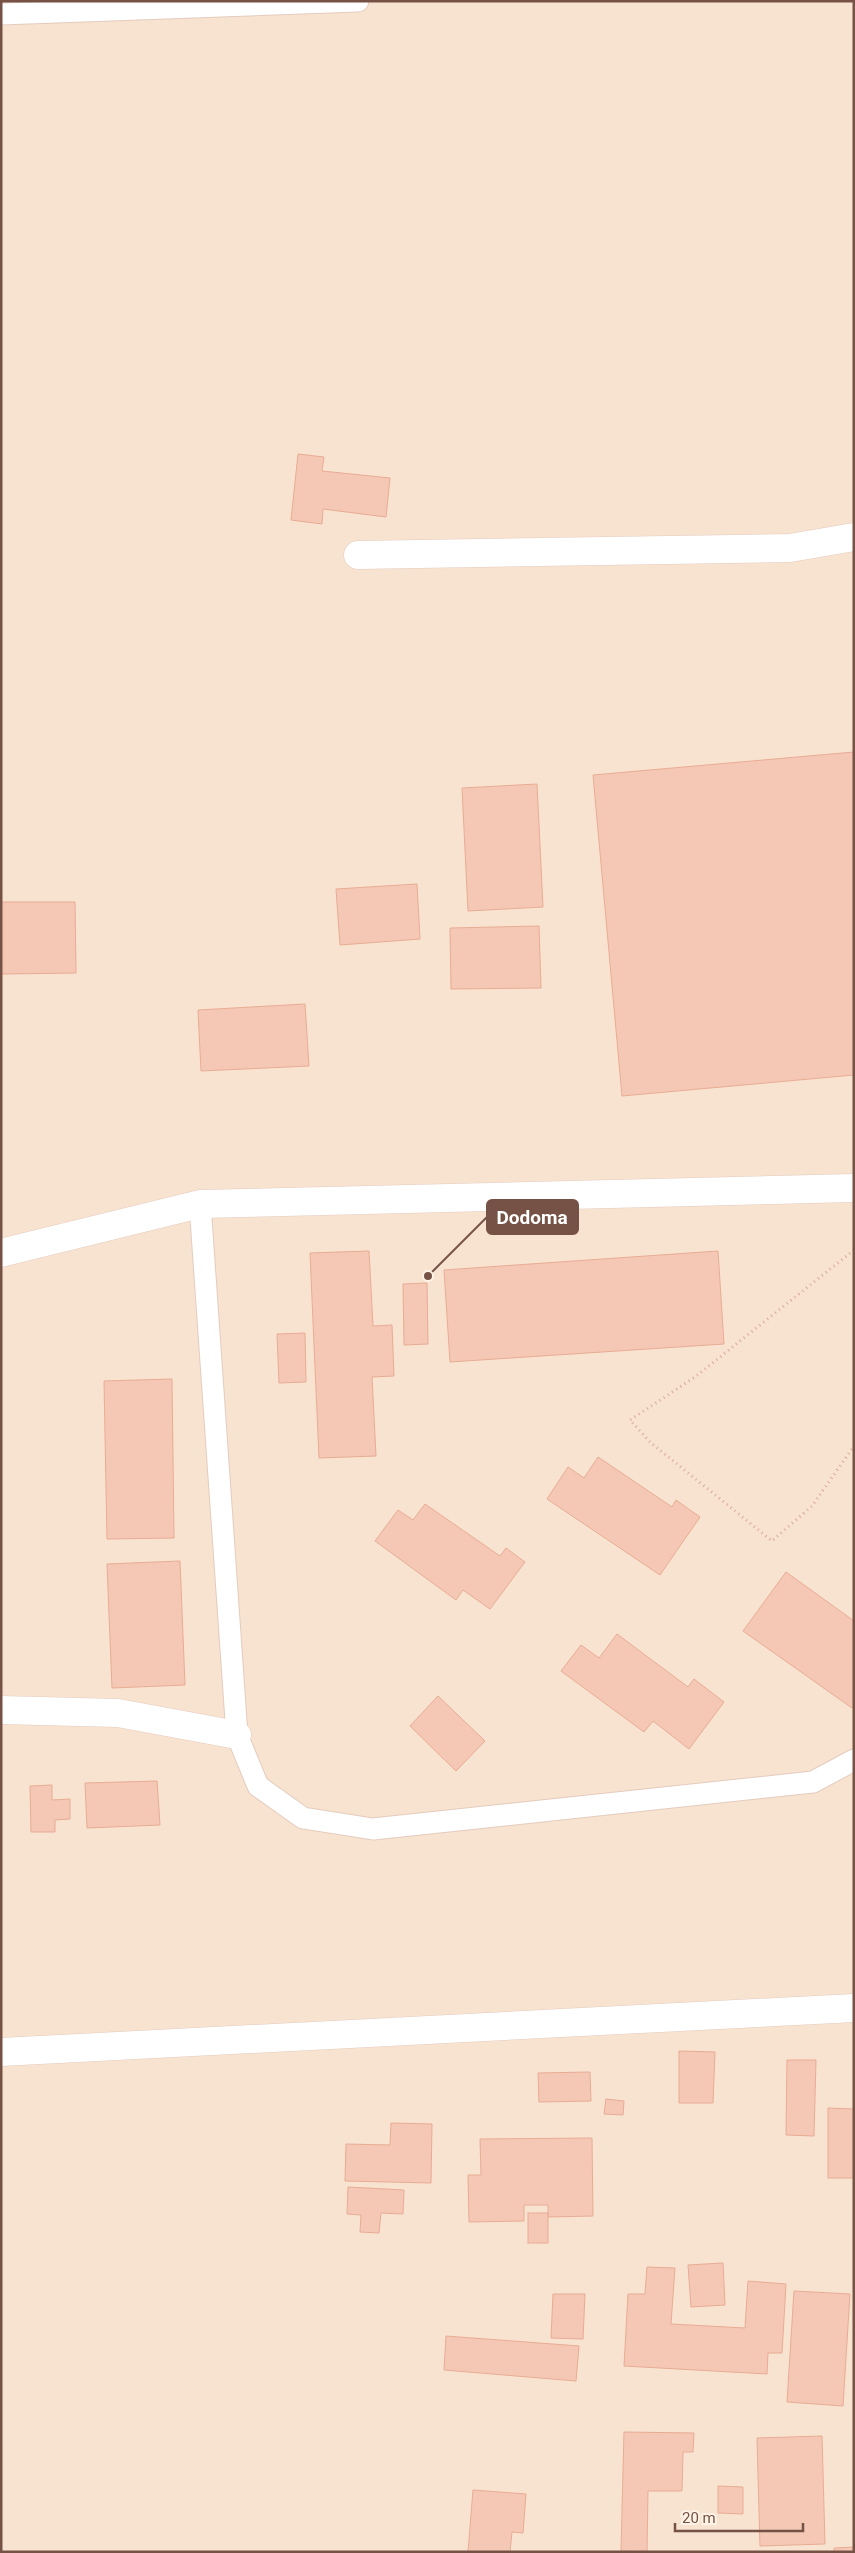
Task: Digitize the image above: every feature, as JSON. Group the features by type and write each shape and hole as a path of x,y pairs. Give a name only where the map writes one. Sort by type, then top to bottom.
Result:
{"street":[{"path":"358,555 790,548 854,537"},
{"path":"1,1253 200,1204 854,1188"},
{"path":"1,1710 118,1713 195,1729 237,1735"},
{"path":"1,2052 854,2008"}],"lane":[{"path":"1,14 358,1"},
{"path":"200,1204 237,1735 258,1786 303,1818 374,1830 813,1782 854,1760"}],"path":[{"path":"854,1250 695,1377 630,1420 650,1442 772,1541 812,1506 854,1446"}],"shaded area":[{"path":"1,1 854,1 854,2552 1,2552"}],"building":[{"path":"298,454 324,457 322,471 390,478 386,517 323,509 322,524 291,520"},
{"path":"854,752 854,1075 622,1096 593,775"},
{"path":"537,784 543,907 468,911 462,788"},
{"path":"417,884 420,939 340,945 336,889"},
{"path":"1,902 75,902 76,973 1,974"},
{"path":"539,926 541,988 451,989 450,928"},
{"path":"305,1004 309,1066 201,1071 198,1010"},
{"path":"369,1251 373,1326 392,1325 394,1376 372,1377 376,1456 319,1458 310,1253"},
{"path":"718,1251 724,1344 450,1362 444,1270"},
{"path":"427,1283 428,1344 404,1345 403,1284"},
{"path":"305,1333 306,1382 279,1383 277,1334"},
{"path":"172,1379 174,1538 107,1539 104,1381"},
{"path":"598,1457 672,1507 676,1500 700,1517 660,1575 547,1499 568,1467 584,1478"},
{"path":"425,1504 500,1556 506,1548 525,1562 490,1609 463,1590 456,1600 375,1541 398,1510 413,1520"},
{"path":"180,1561 185,1685 112,1688 107,1564"},
{"path":"786,1572 854,1621 854,1706 852,1708 743,1631"},
{"path":"617,1634 688,1687 694,1679 724,1702 689,1749 653,1721 644,1732 561,1671 581,1645 599,1658"},
{"path":"438,1696 485,1741 456,1771 410,1726"},
{"path":"157,1781 160,1825 87,1828 85,1783"},
{"path":"52,1785 52,1800 70,1799 70,1819 55,1820 55,1832 31,1832 30,1786"},
{"path":"679,2051 715,2052 713,2103 679,2103"},
{"path":"787,2060 816,2060 814,2136 786,2135"},
{"path":"590,2072 591,2101 539,2102 538,2073"},
{"path":"606,2099 624,2101 623,2115 604,2114"},
{"path":"828,2108 854,2109 854,2178 828,2178"},
{"path":"391,2123 432,2124 431,2183 345,2181 346,2144 390,2145"},
{"path":"592,2138 593,2216 548,2217 548,2205 524,2205 524,2221 469,2222 468,2175 481,2175 480,2139"},
{"path":"348,2187 404,2190 403,2214 381,2213 379,2233 360,2232 361,2215 347,2214"},
{"path":"528,2213 548,2213 548,2243 528,2243"},
{"path":"723,2263 725,2305 691,2307 688,2265"},
{"path":"647,2267 675,2268 671,2324 745,2328 748,2281 786,2284 782,2353 768,2353 767,2374 624,2366 628,2294 645,2294"},
{"path":"794,2291 850,2294 843,2406 787,2402"},
{"path":"553,2294 585,2294 583,2339 551,2338"},
{"path":"446,2336 579,2346 576,2381 444,2370"},
{"path":"624,2432 694,2433 693,2452 683,2452 682,2491 648,2491 647,2552 621,2551"},
{"path":"822,2436 825,2544 760,2546 757,2438"},
{"path":"718,2486 743,2487 743,2514 718,2513"},
{"path":"473,2490 526,2494 523,2533 512,2532 510,2552 468,2552"},
{"path":"854,2547 854,2552 834,2552 834,2548"}],"place":[{"name":"Dodoma","path":"428,1276"}]}
